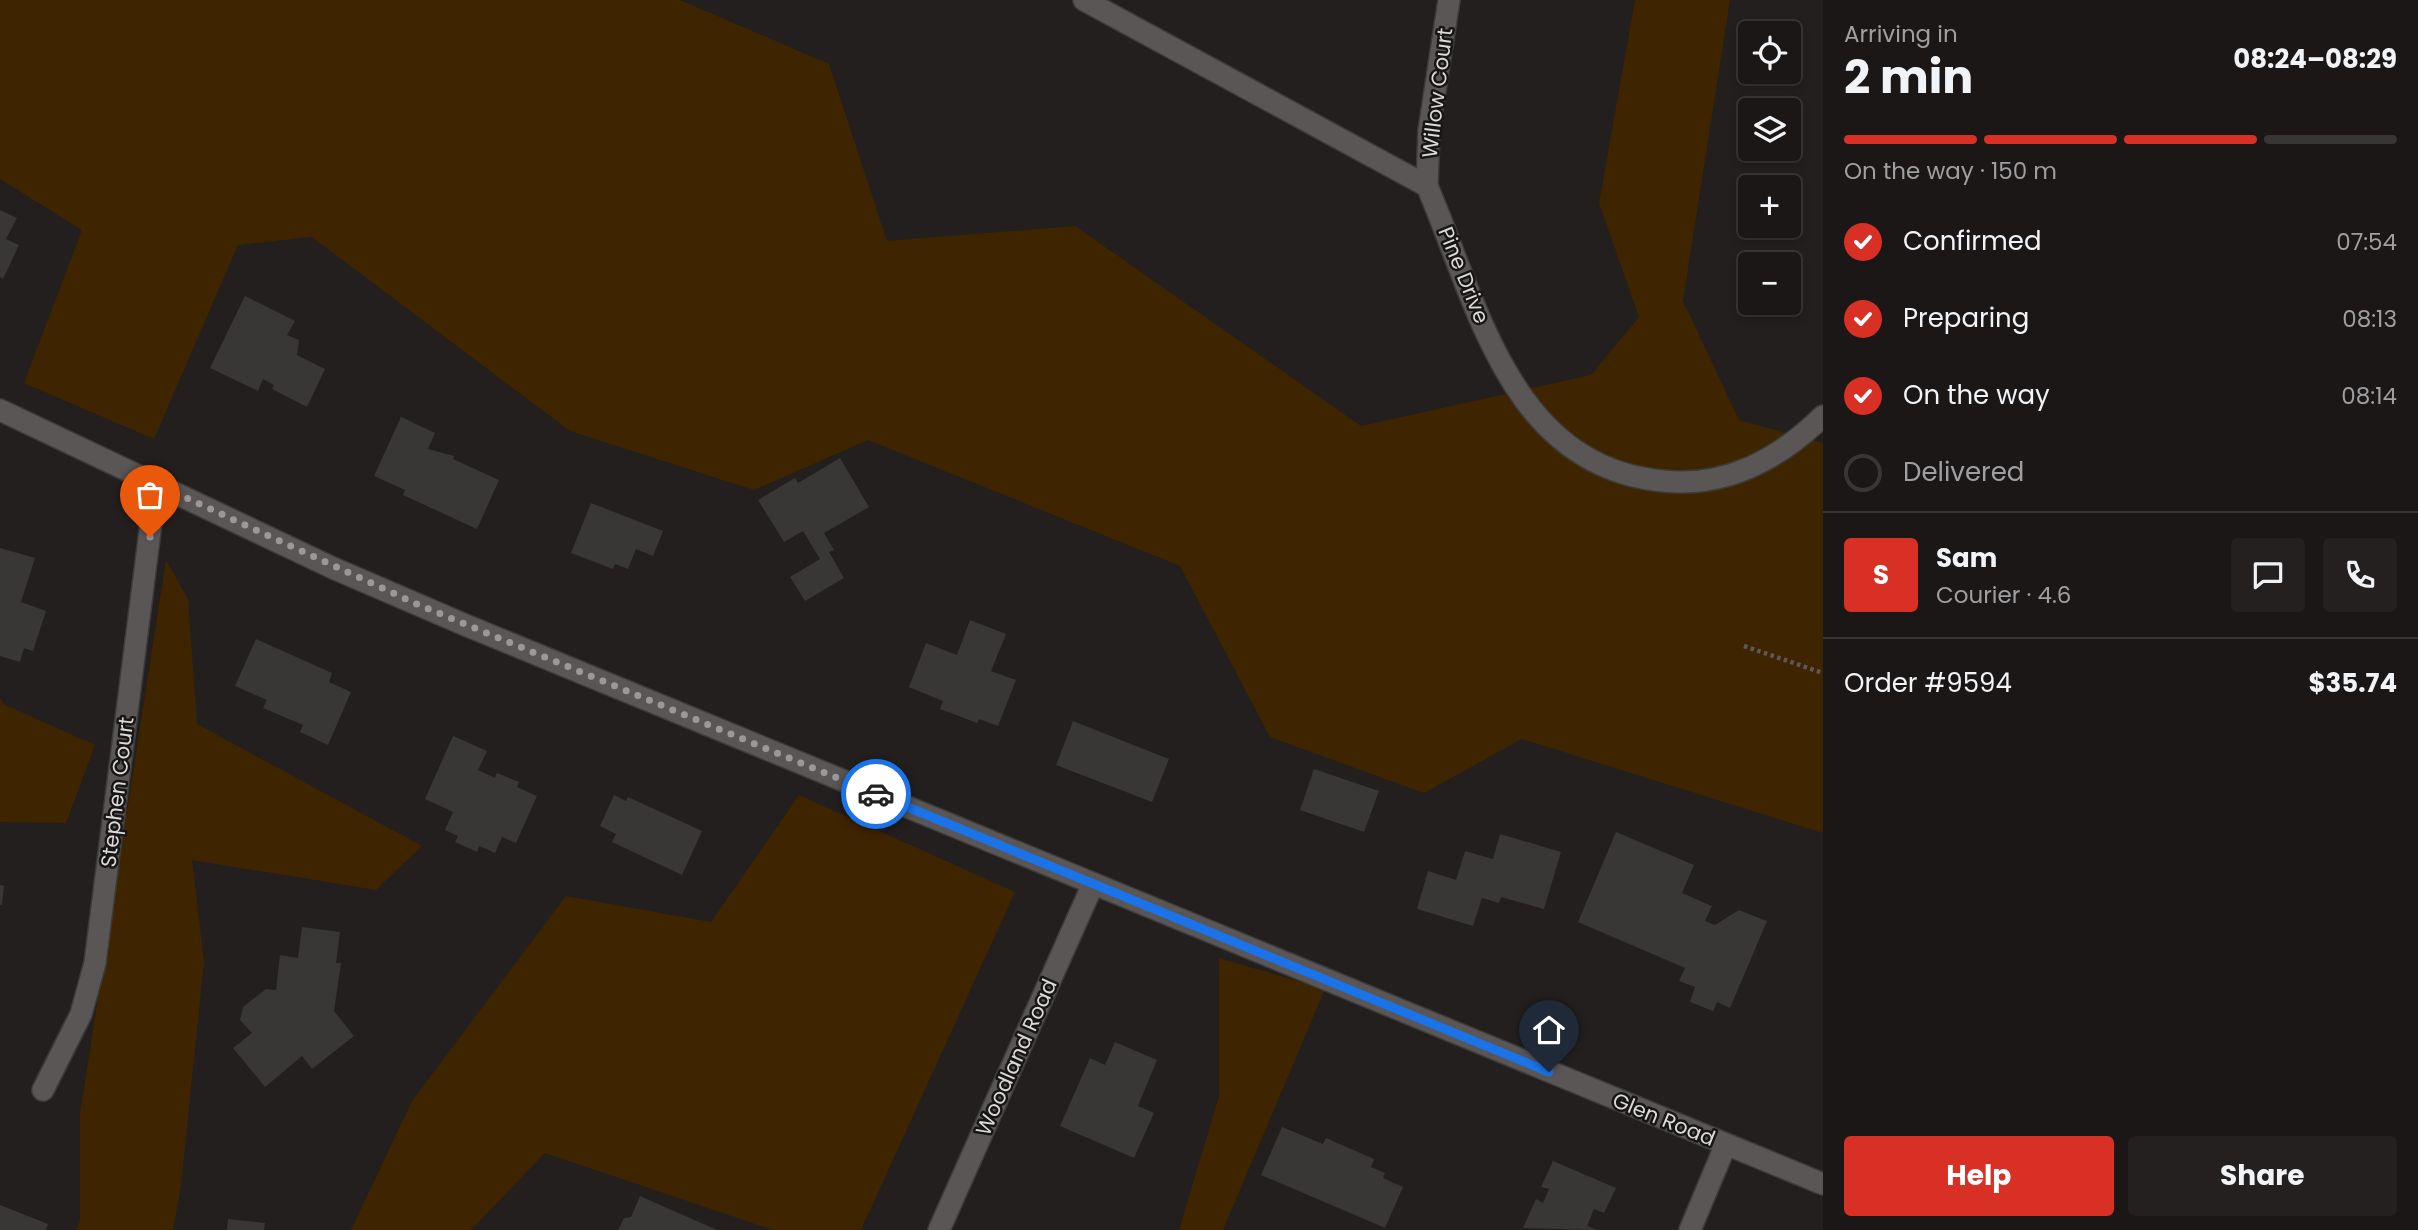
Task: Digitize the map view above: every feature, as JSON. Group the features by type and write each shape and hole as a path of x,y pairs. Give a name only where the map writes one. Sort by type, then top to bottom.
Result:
{"street":[{"path":"1084,0 1427,186"},
{"name":"Willow Court","path":"1427,186 1429,130 1449,0"},
{"name":"Pine Drive","path":"1427,186 1470,295 1515,390 1542,424 1572,450 1604,468 1641,479 1681,483 1717,479 1755,467 1795,444 1823,416"},
{"name":"Glen Road","path":"0,410 333,568 463,624 1823,1184"},
{"name":"Stephen Court","path":"43,1090 81,1014 95,962 156,484"},
{"name":"Woodland Road","path":"939,1230 1093,884"},
{"path":"1690,1230 1726,1144"}],"path":[{"path":"1744,646 1823,673"}],"shaded area":[{"path":"0,0 680,0 829,64 887,241 1075,226 1361,426 1591,375 1639,317 1599,203 1635,0 1730,0 1683,301 1739,420 1823,443 1823,833 1522,739 1424,793 1270,737 1180,566 868,440 754,490 570,431 312,237 238,245 154,439 24,383 82,230 0,179"},
{"path":"166,560 188,599 197,724 422,846 376,890 192,860 204,961 181,1186 173,1230 76,1230 80,1220 80,1114"},
{"path":"0,698 5,705 95,745 66,823 0,822"},
{"path":"799,795 1015,892 861,1230 773,1230 545,1153 471,1230 351,1230 412,1101 566,896 711,922"},
{"path":"1219,958 1325,989 1223,1230 1179,1230 1219,1096"}],"building":[{"path":"0,210 17,218 6,239 19,245 3,279 0,277"},
{"path":"245,296 295,321 287,335 299,340 297,355 325,369 307,407 272,389 274,385 263,379 258,391 210,368"},
{"path":"401,417 435,433 428,449 454,456 453,459 499,480 477,529 403,495 405,490 374,476"},
{"path":"840,458 869,507 824,533 834,550 829,552 844,578 805,601 790,577 820,559 803,531 784,542 758,500 795,478 798,483"},
{"path":"591,503 663,531 653,556 636,549 628,569 615,564 613,569 571,553"},
{"path":"0,548 35,558 21,602 46,611 33,651 24,648 20,662 0,656"},
{"path":"970,620 1006,634 991,671 1016,680 998,726 979,719 977,723 940,709 943,701 909,687 926,643 957,655"},
{"path":"256,639 332,673 329,682 351,692 328,745 300,732 303,725 263,708 267,700 235,686"},
{"path":"1073,721 1169,759 1152,802 1056,765"},
{"path":"453,736 487,751 478,770 495,778 497,773 519,782 517,787 537,796 516,843 502,837 495,853 479,846 477,852 455,842 458,836 445,830 453,812 425,799"},
{"path":"1314,769 1379,791 1364,832 1300,810"},
{"path":"614,795 626,801 628,797 702,831 682,875 612,842 616,834 600,826"},
{"path":"1616,832 1694,865 1682,893 1712,906 1705,921 1715,925 1739,910 1767,921 1730,1008 1717,1002 1713,1011 1690,1002 1695,987 1679,981 1685,968 1578,922"},
{"path":"1500,834 1561,852 1544,909 1501,897 1499,903 1482,898 1473,926 1417,909 1428,871 1456,880 1465,851 1493,859"},
{"path":"0,885 4,886 2,905 0,905"},
{"path":"302,927 340,932 336,963 341,963 334,1011 354,1036 312,1069 302,1056 265,1087 233,1048 252,1033 240,1020 243,1007 266,989 276,990 280,955 298,958"},
{"path":"1115,1042 1157,1060 1138,1106 1154,1113 1134,1158 1060,1126 1090,1058 1105,1065"},
{"path":"1282,1127 1323,1144 1326,1138 1374,1159 1371,1167 1385,1173 1383,1178 1403,1187 1385,1228 1261,1175"},
{"path":"1553,1161 1616,1188 1604,1213 1594,1209 1587,1226 1597,1230 1523,1228 1536,1199 1543,1203 1549,1189 1541,1187"},
{"path":"640,1196 717,1230 618,1230 624,1218 631,1217"},
{"path":"0,1205 48,1224 46,1230 0,1230"},
{"path":"228,1219 265,1223 264,1230 227,1230"}],"way so far":[{"path":"150,537 156,484 333,568 876,794"}],"route":[{"path":"876,794 1549,1072"}]}
